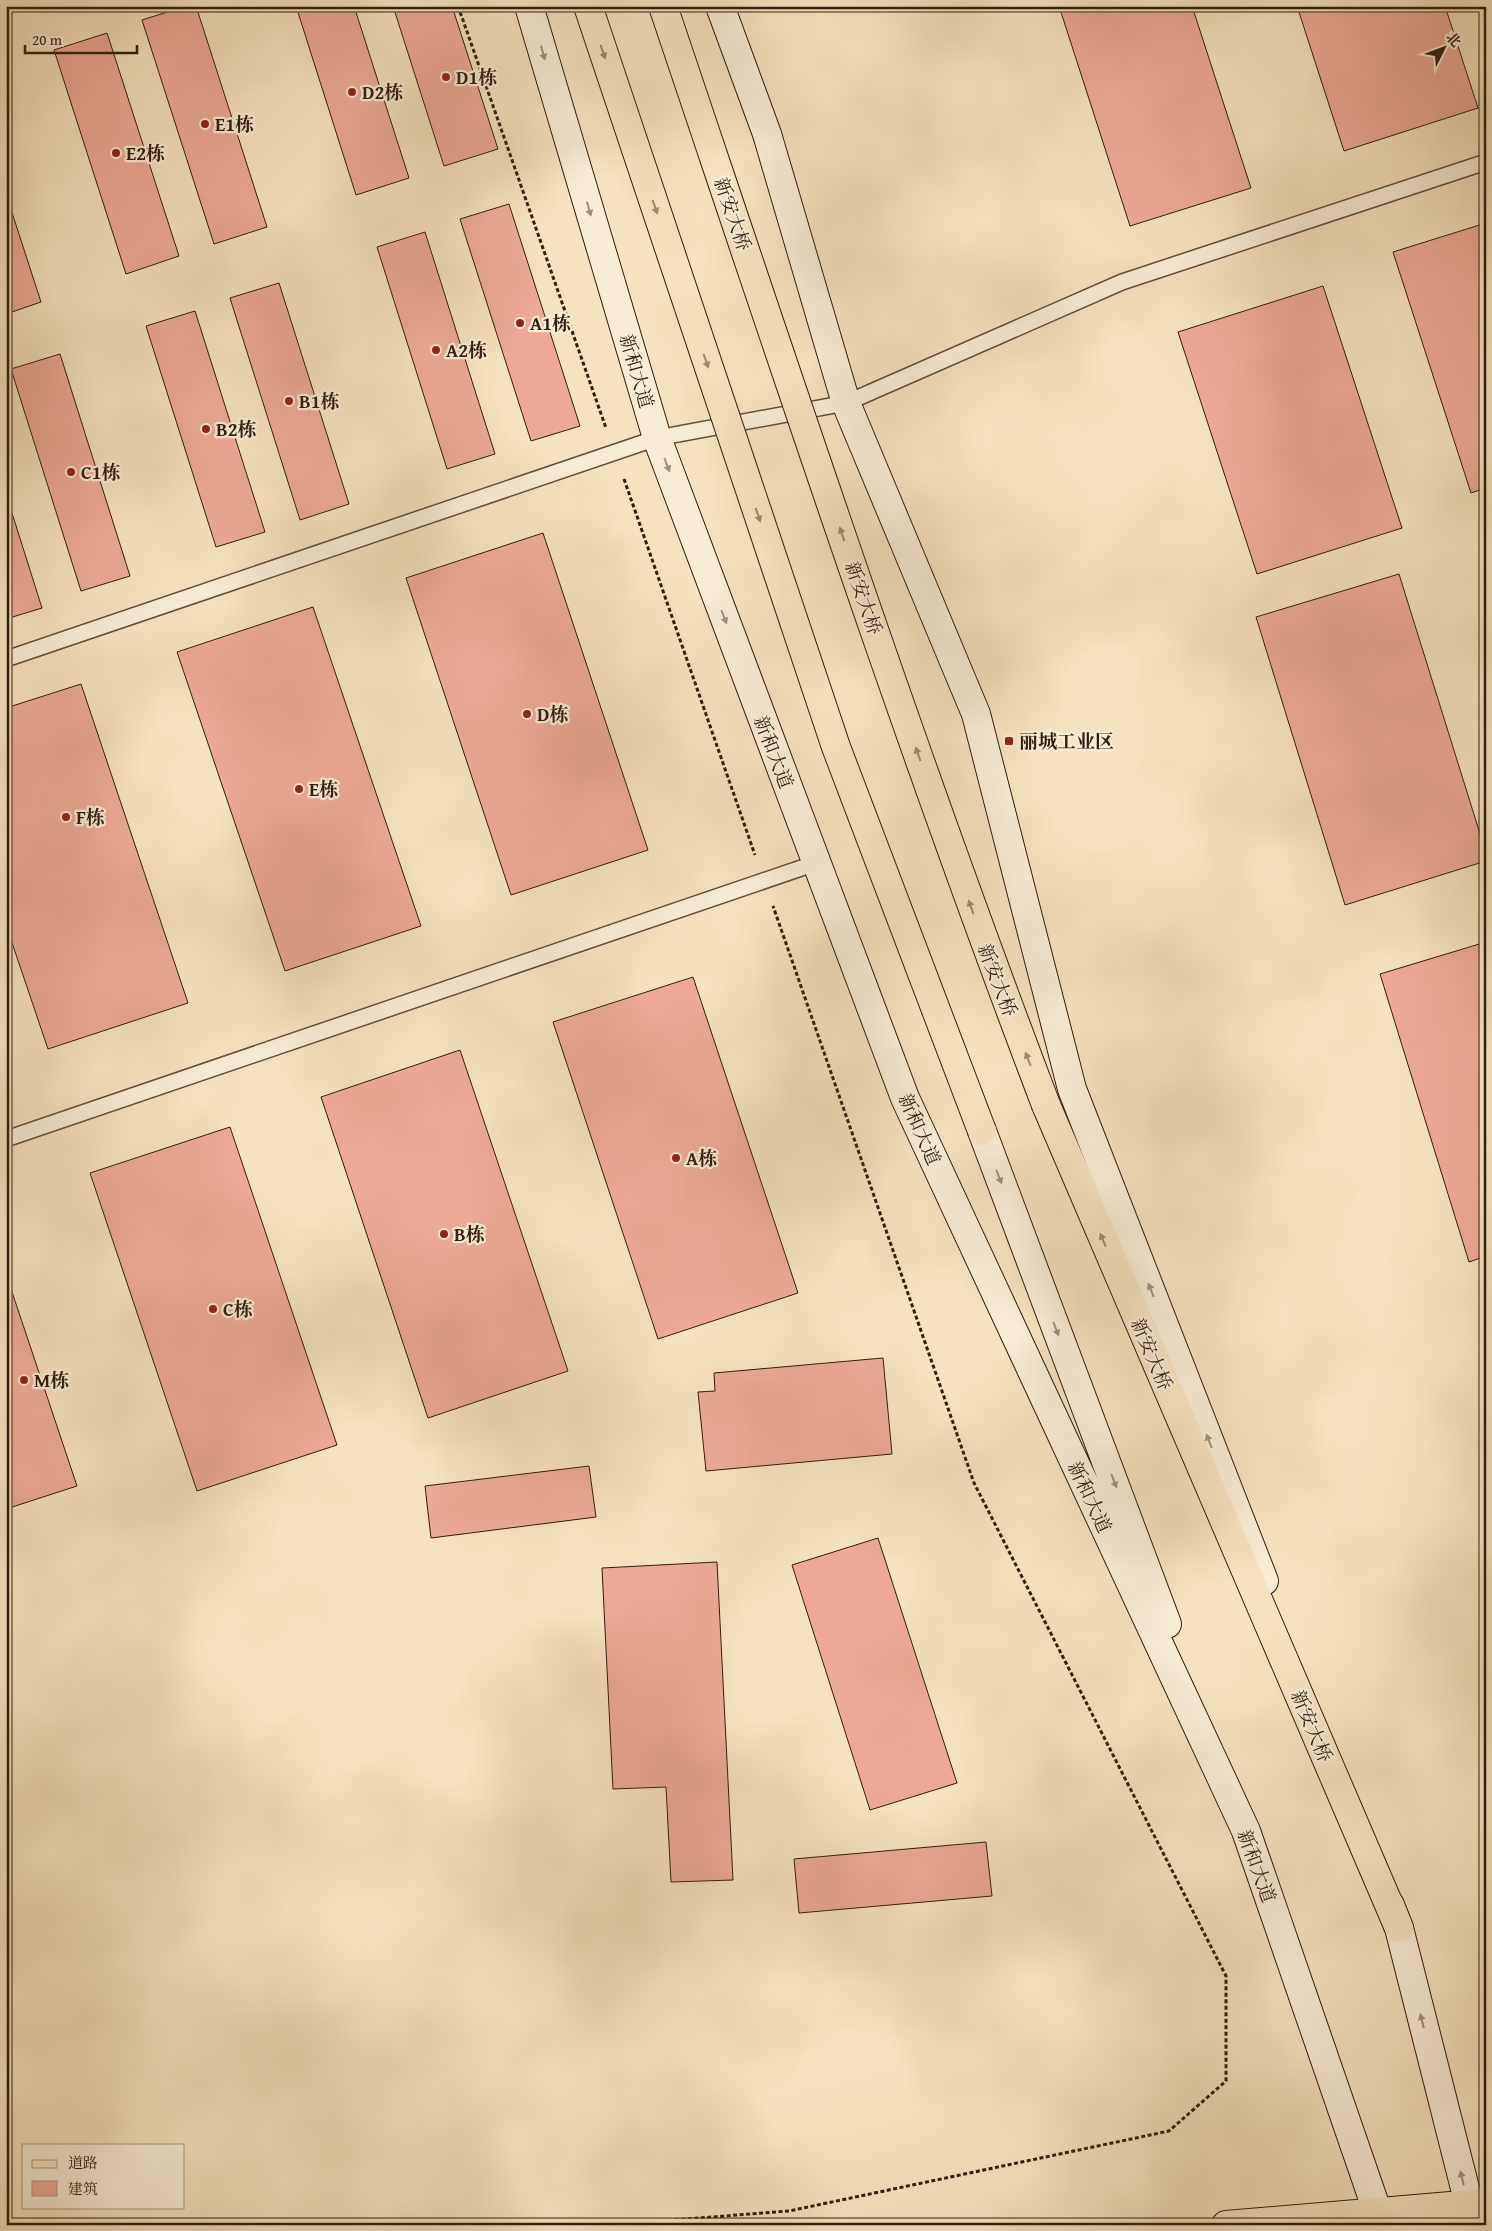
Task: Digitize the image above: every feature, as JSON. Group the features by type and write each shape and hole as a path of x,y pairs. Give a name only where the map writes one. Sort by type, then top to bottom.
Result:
{"main road":[{"name":"新和大道","path":"529,6 657,438 905,1098 1246,1831 1380,2218"},
{"path":"588,6 836,747 1246,1831"},
{"name":"新安大桥","path":"663,6 805,429 970,906 1046,1105 1399,1928"},
{"path":"720,6 767,134 846,403 976,714 1072,1089 1399,1928 1477,2211 1380,2218 1226,2225"}],"lane":[{"path":"6,659 657,438 846,403 1122,282 1486,162"},
{"path":"6,1139 816,864"}],"path":[{"path":"458,6 974,1483 1226,1976 1226,2081 1169,2131 789,2211 610,2225"}],"building":[{"name":"E1栋","path":"186,6 196,6 267,227 214,244 142,20"},
{"name":"D2栋","path":"296,6 354,6 409,178 356,195"},
{"name":"D1栋","path":"393,6 452,6 498,149 444,166"},
{"path":"1059,6 1192,6 1251,188 1130,226"},
{"path":"1297,6 1445,6 1478,108 1344,151"},
{"name":"E2栋","path":"107,33 179,256 126,274 54,50"},
{"path":"6,194 41,302 6,314"},
{"name":"A1栋","path":"509,204 580,426 531,441 460,219"},
{"path":"1486,223 1486,488 1471,493 1393,252"},
{"name":"A2栋","path":"425,232 495,454 447,469 377,247"},
{"name":"B1栋","path":"279,283 349,504 300,520 230,298"},
{"path":"1323,286 1402,528 1257,574 1178,332"},
{"name":"B2栋","path":"195,311 265,532 216,547 146,326"},
{"name":"C1栋","path":"60,354 130,576 81,591 11,369"},
{"path":"6,494 42,608 6,619"},
{"name":"D栋","path":"543,533 648,850 511,895 406,578"},
{"path":"1399,574 1486,853 1486,861 1345,905 1256,617"},
{"name":"E栋","path":"313,607 421,926 285,971 177,652"},
{"name":"F栋","path":"81,684 188,1003 48,1049 6,925 6,708"},
{"path":"1486,942 1486,1256 1469,1262 1380,974"},
{"name":"A栋","path":"693,977 798,1293 658,1339 553,1022"},
{"name":"B栋","path":"460,1050 568,1371 428,1418 321,1097"},
{"name":"C栋","path":"230,1127 337,1445 197,1491 90,1173"},
{"name":"M栋","path":"6,1274 77,1486 6,1509"},
{"path":"883,1358 892,1454 706,1471 698,1392 715,1391 714,1373"},
{"path":"589,1466 596,1517 431,1538 425,1486"},
{"path":"878,1538 957,1783 870,1810 792,1565"},
{"path":"717,1562 733,1880 671,1882 666,1787 613,1789 602,1568"},
{"path":"986,1842 992,1896 799,1913 794,1859"}],"place":[{"name":"D1栋","path":"446,77"},
{"name":"D2栋","path":"352,92"},
{"name":"E1栋","path":"205,124"},
{"name":"E2栋","path":"116,153"},
{"name":"A1栋","path":"520,323"},
{"name":"A2栋","path":"436,350"},
{"name":"B1栋","path":"289,401"},
{"name":"B2栋","path":"206,429"},
{"name":"C1栋","path":"71,472"},
{"name":"D栋","path":"527,714"},
{"name":"丽城工业区","path":"1009,741"},
{"name":"E栋","path":"299,789"},
{"name":"F栋","path":"66,817"},
{"name":"A栋","path":"676,1158"},
{"name":"B栋","path":"444,1234"},
{"name":"C栋","path":"213,1309"},
{"name":"M栋","path":"24,1380"}]}
